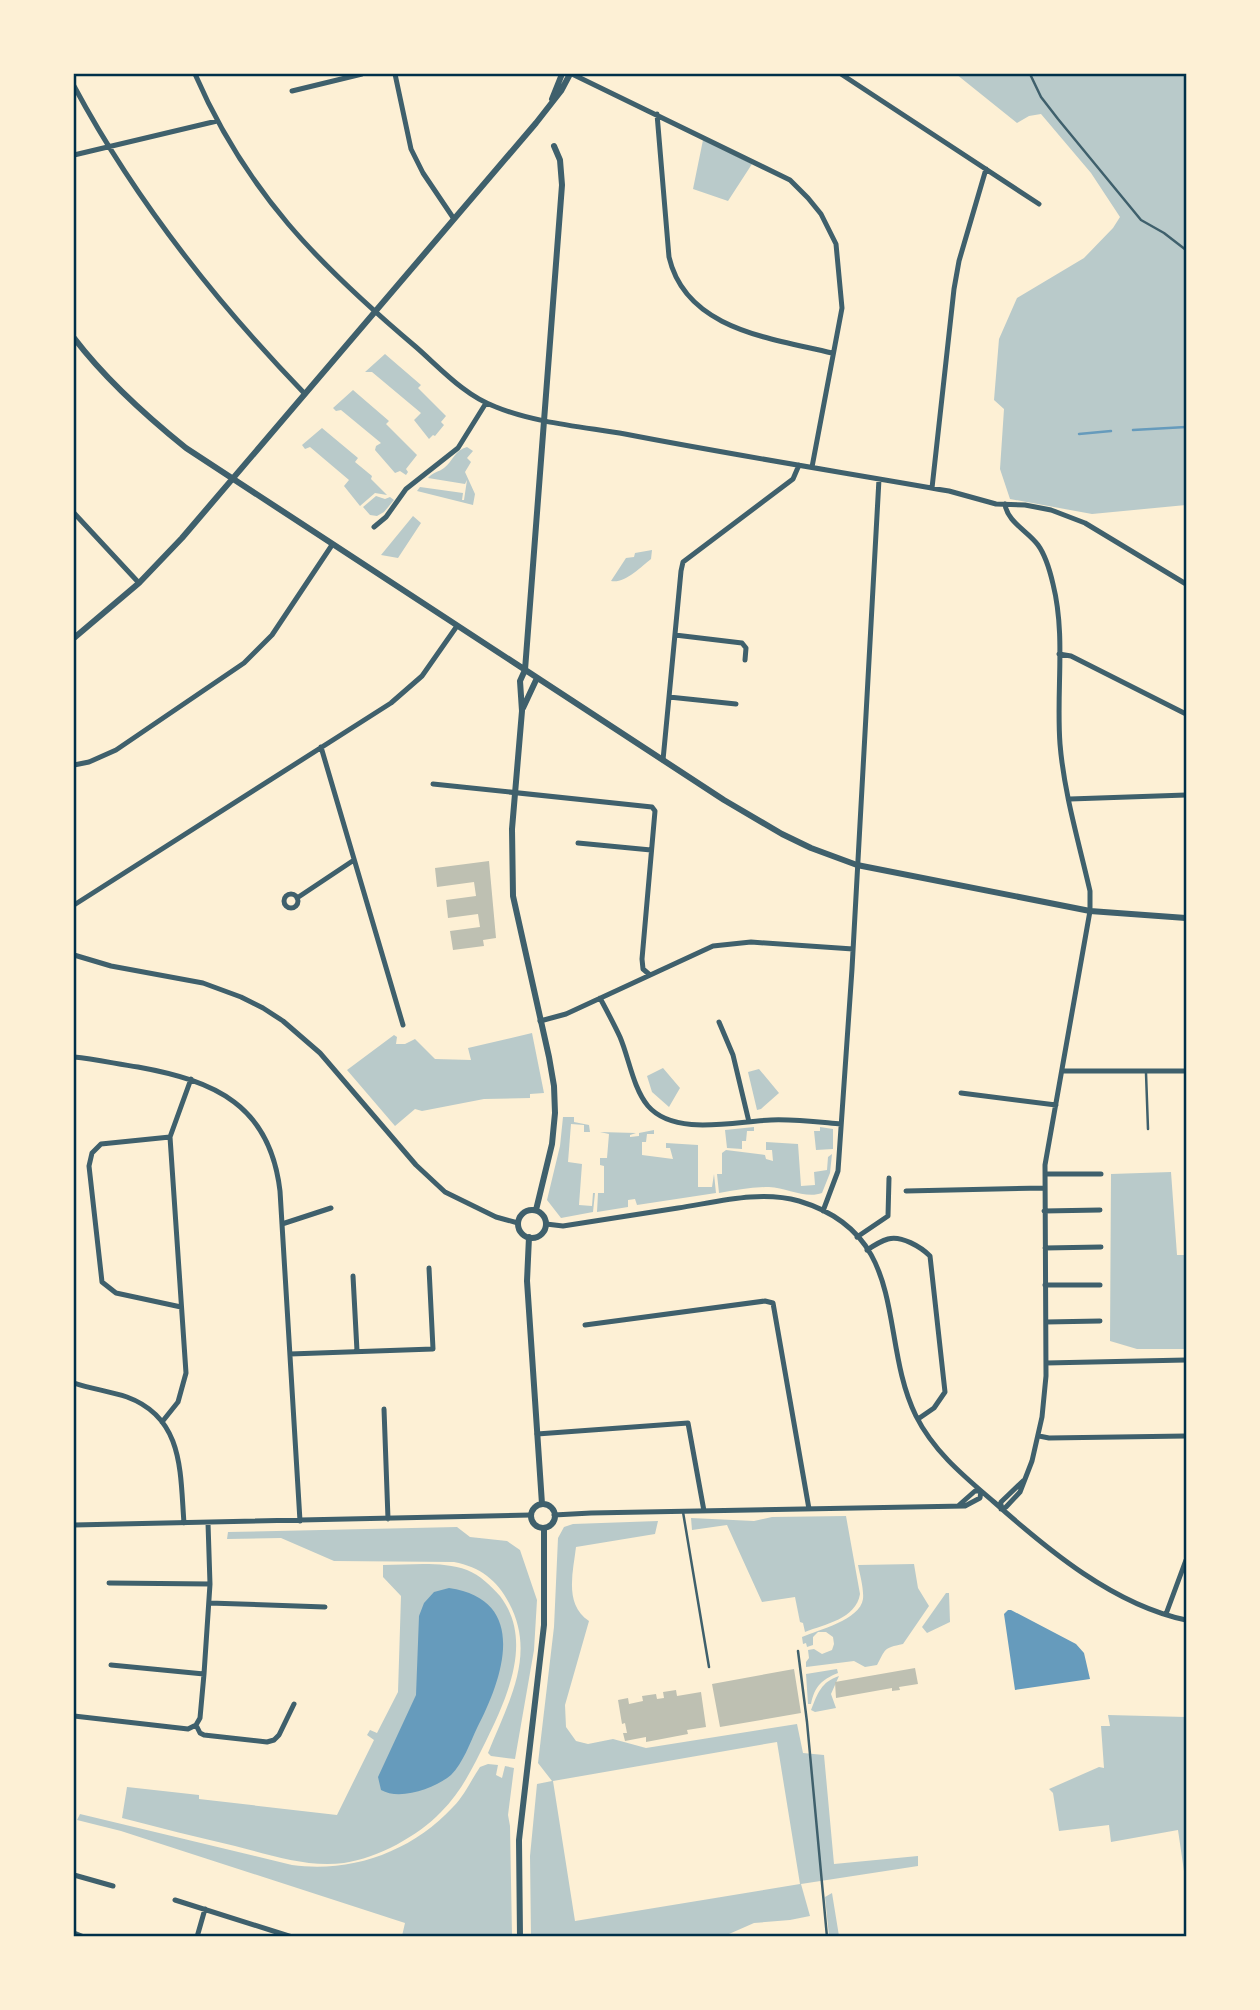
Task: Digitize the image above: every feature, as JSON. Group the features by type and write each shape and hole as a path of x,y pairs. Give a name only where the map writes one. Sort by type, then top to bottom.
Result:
{"street":[{"path":"195,74 217,121 244,167 290,228 327,268 375,312 466,390 486,403 509,412 545,419 879,478 996,504 1051,510 1085,523 1186,584"},
{"path":"292,91 362,74"},
{"path":"395,74 411,149 423,173 454,219"},
{"path":"552,101 562,74"},
{"path":"74,638 139,583 233,481 562,89 571,74 790,180 821,214 836,244 842,308 812,467"},
{"path":"841,74 1039,204"},
{"path":"74,86 108,146 177,247 255,341 305,394"},
{"path":"657,114 669,257 676,279 684,292 703,310 729,325 832,353"},
{"path":"74,155 217,121"},
{"path":"536,1210 552,1144 554,1086 513,896 511,860 522,711 520,681 525,670 562,185 560,160 554,146"},
{"path":"932,488 954,289 959,261 986,169"},
{"path":"74,338 94,364 146,415 186,449 663,760 782,834 857,865 1090,911 1186,918"},
{"path":"374,527 386,517 406,489 458,448 486,403"},
{"path":"663,760 683,562 793,479 799,465"},
{"path":"823,1211 838,1171 879,478"},
{"path":"1001,1509 1020,1492 1039,1436 1046,1363 1045,1174 1090,911 1090,891 1060,743 1057,608 1049,567 1039,546 1009,518 1005,504"},
{"path":"74,513 139,583"},
{"path":"74,765 89,762 116,750 244,663 272,635 332,545"},
{"path":"74,905 391,703 422,676 457,626"},
{"path":"675,635 742,643 746,649 745,660"},
{"path":"1059,654 1071,656 1186,714"},
{"path":"522,711 537,678"},
{"path":"669,697 736,704"},
{"path":"321,747 403,1025"},
{"path":"433,784 648,805 654,811 642,959 643,969 650,975"},
{"path":"1070,799 1186,796"},
{"path":"578,842 651,850"},
{"path":"296,898 354,860"},
{"path":"540,1021 566,1014 700,951 725,944 751,942 853,949"},
{"path":"74,955 111,966 202,983 263,1008 283,1021 320,1053 416,1165 445,1192 495,1217 518,1223"},
{"path":"600,998 619,1035 642,1097 655,1112 689,1124 787,1120 841,1124"},
{"path":"719,1022 733,1055 749,1122"},
{"path":"74,1057 179,1075 210,1087 249,1116 268,1143 278,1174 300,1521"},
{"path":"1062,1072 1186,1072"},
{"path":"162,1422 178,1402 186,1373 170,1137 191,1079"},
{"path":"961,1093 1056,1105"},
{"path":"170,1137 101,1143 92,1153 89,1173 102,1282 116,1293 181,1307"},
{"path":"1045,1174 1101,1174"},
{"path":"857,1237 888,1216 889,1178"},
{"path":"906,1191 1044,1188"},
{"path":"546,1224 563,1226 764,1196 798,1201 823,1211 857,1237 874,1260 887,1294 902,1378 918,1419 948,1461 1074,1569 1122,1596 1186,1620"},
{"path":"282,1224 331,1208"},
{"path":"536,1210 545,1217 546,1224 542,1233 529,1237 521,1232 519,1218 526,1211 536,1210"},
{"path":"1044,1211 1100,1210"},
{"path":"529,1237 527,1281 542,1504"},
{"path":"867,1250 894,1238 924,1249 930,1256 945,1392 934,1408 918,1419"},
{"path":"1045,1248 1101,1247"},
{"path":"290,1353 433,1349 429,1268"},
{"path":"353,1276 357,1351"},
{"path":"1045,1285 1100,1284"},
{"path":"586,1325 765,1301 773,1303 809,1509"},
{"path":"1046,1322 1100,1321"},
{"path":"1046,1363 1186,1360"},
{"path":"74,1383 127,1397 146,1407 162,1422 173,1440 178,1458 184,1523"},
{"path":"384,1409 388,1519"},
{"path":"537,1434 688,1423 704,1511"},
{"path":"1039,1436 1186,1436"},
{"path":"555,1515 958,1506 975,1492 981,1491"},
{"path":"542,1504 549,1506 555,1515 553,1522 544,1528 535,1524 531,1515 533,1509 542,1504"},
{"path":"74,1525 531,1515"},
{"path":"74,1716 188,1728 196,1725 200,1718 205,1674 210,1584 208,1522"},
{"path":"520,1937 519,1840 544,1625 544,1528"},
{"path":"1167,1614 1186,1560"},
{"path":"109,1583 210,1584"},
{"path":"209,1603 325,1606"},
{"path":"111,1665 205,1674"},
{"path":"196,1725 204,1735 267,1742 279,1735 294,1703"},
{"path":"74,1875 113,1886"},
{"path":"175,1900 292,1937"},
{"path":"197,1937 205,1909"},
{"path":"74,1933 84,1937"}],"lane":[{"path":"1030,74 1047,104 1140,220 1164,233 1186,250"},
{"path":"1146,1072 1148,1129"},
{"path":"683,1512 709,1667"},
{"path":"798,1651 827,1937"}],"shaded area":[{"path":"956,74 1186,74 1186,505 1092,514 1010,499 1000,469 1004,409 994,400 999,339 1017,298 1084,258 1120,217 1091,173 1041,114 1029,116 1017,123"},
{"path":"703,140 752,164 728,201 693,189"},
{"path":"385,354 421,385 418,388 446,416 441,422 444,425 435,436 429,439 414,420 421,413 372,372 365,372"},
{"path":"353,390 389,421 386,424 417,455 406,469 406,475 400,471 395,473 375,450 381,443 341,410 336,411 333,408"},
{"path":"322,428 358,458 355,462 372,476 371,479 387,495 375,493 360,506 344,486 349,480 310,447 305,449 302,445"},
{"path":"467,447 473,451 467,458 471,462 465,472 475,494 473,505 417,491 420,487 463,493 464,500 467,480 465,484 428,478 444,468"},
{"path":"376,496 394,500 377,516 370,515 363,507"},
{"path":"413,516 421,523 398,558 381,555"},
{"path":"652,550 651,559 637,570 621,580 611,581 626,558 634,557 635,553"},
{"path":"532,1033 544,1093 530,1094 530,1098 484,1099 422,1111 415,1109 395,1126 347,1070 394,1035 397,1037 396,1044 405,1044 415,1039 435,1059 471,1060 468,1048"},
{"path":"663,1068 680,1088 669,1107 652,1092 647,1076"},
{"path":"759,1069 779,1093 757,1110 748,1072"},
{"path":"563,1117 574,1117 574,1122 589,1125 590,1132 584,1132 584,1125 571,1124 568,1162 582,1164 579,1205 592,1206 595,1193 593,1212 561,1218 547,1200 560,1146"},
{"path":"754,1127 754,1131 747,1131 746,1141 742,1141 742,1149 727,1148 725,1130"},
{"path":"820,1127 833,1129 833,1149 816,1150 814,1131 820,1131"},
{"path":"654,1130 654,1134 647,1134 646,1142 642,1142 642,1155 673,1159 666,1143 698,1145 698,1187 712,1187 714,1174 716,1193 637,1205 635,1199 628,1200 628,1207 597,1212 598,1193 604,1193 604,1166 600,1165 600,1158 607,1158 609,1134 600,1132 636,1133 630,1137"},
{"path":"766,1142 798,1144 801,1186 815,1185 814,1172 827,1170 828,1157 832,1154 830,1173 822,1193 803,1194 769,1187 719,1193 717,1174 722,1174 722,1153 726,1150 765,1155 766,1159 773,1161 772,1150 766,1150"},
{"path":"1171,1172 1177,1255 1186,1255 1186,1349 1137,1349 1110,1341 1111,1174"},
{"path":"846,1516 860,1594 853,1609 846,1615 805,1632 795,1597 762,1602 727,1525 692,1530 691,1518 754,1521 772,1517"},
{"path":"658,1521 655,1534 576,1547 572,1577 573,1597 581,1614 589,1621 565,1705 566,1727 576,1741 588,1744 613,1739 646,1748 797,1724 803,1753 824,1755 834,1864 918,1856 918,1866 801,1884 810,1916 754,1923 728,1936 531,1937 530,1856 537,1784 552,1781 538,1763 554,1627 558,1538 564,1527 573,1524","holes":["777,1742 800,1884 575,1921 553,1781"]},
{"path":"457,1527 470,1537 507,1541 520,1550 537,1600 534,1650 515,1759 491,1756 488,1753 511,1697 520,1660 520,1641 517,1622 509,1603 487,1576 472,1567 454,1562 334,1561 281,1538 227,1539 228,1532"},
{"path":"437,1564 472,1572 500,1596 510,1613 515,1631 514,1669 502,1706 466,1778 455,1796 432,1821 384,1851 344,1863 317,1864 289,1860 122,1818 127,1787 199,1795 199,1799 337,1815 374,1740 367,1735 370,1730 377,1733 398,1692 401,1596 383,1577 383,1565"},
{"path":"914,1564 918,1588 929,1606 903,1644 886,1650 877,1665 865,1667 854,1661 806,1667 808,1650 814,1649 822,1654 832,1650 834,1644 833,1637 826,1632 818,1632 813,1637 813,1645 807,1647 806,1643 803,1644 802,1637 847,1618 860,1606 863,1595 858,1565"},
{"path":"946,1593 949,1593 950,1622 927,1633 922,1627"},
{"path":"837,1669 838,1673 820,1684 811,1704 808,1704 806,1674"},
{"path":"839,1676 831,1694 836,1708 815,1712 811,1710 824,1685"},
{"path":"1108,1715 1186,1717 1186,1885 1178,1830 1111,1842 1109,1825 1059,1831 1053,1793 1049,1789 1099,1767 1104,1768 1101,1726 1110,1726"},
{"path":"498,1765 496,1775 502,1778 505,1766 514,1768 508,1815 512,1936 402,1936 405,1923 121,1831 77,1820 80,1814 292,1865 337,1866 379,1856 419,1836 453,1807 480,1767"},
{"path":"832,1893 839,1936 829,1936 825,1897"}],"water":[{"path":"449,1588 475,1595 491,1608 500,1624 503,1644 495,1687 466,1753 451,1775 418,1792 389,1793 381,1790 378,1777 416,1695 419,1616 424,1603 434,1592"},
{"path":"1008,1610 1076,1644 1084,1653 1090,1679 1015,1690 1004,1614"}],"building":[{"path":"489,861 496,938 483,940 484,946 453,950 450,931 480,927 478,914 448,918 446,900 476,896 474,882 437,887 435,868"},
{"path":"915,1668 918,1684 899,1687 900,1690 892,1691 892,1688 836,1698 835,1682"},
{"path":"794,1669 801,1713 720,1727 712,1684"},
{"path":"676,1690 677,1696 701,1692 706,1727 687,1730 688,1734 646,1742 646,1737 625,1741 623,1733 627,1733 625,1723 622,1724 618,1700 628,1698 629,1704 643,1701 642,1696 656,1694 657,1699 664,1698 663,1692"}],"waterway":[{"path":"1133,430 1186,427"},
{"path":"1079,434 1111,431"}]}
